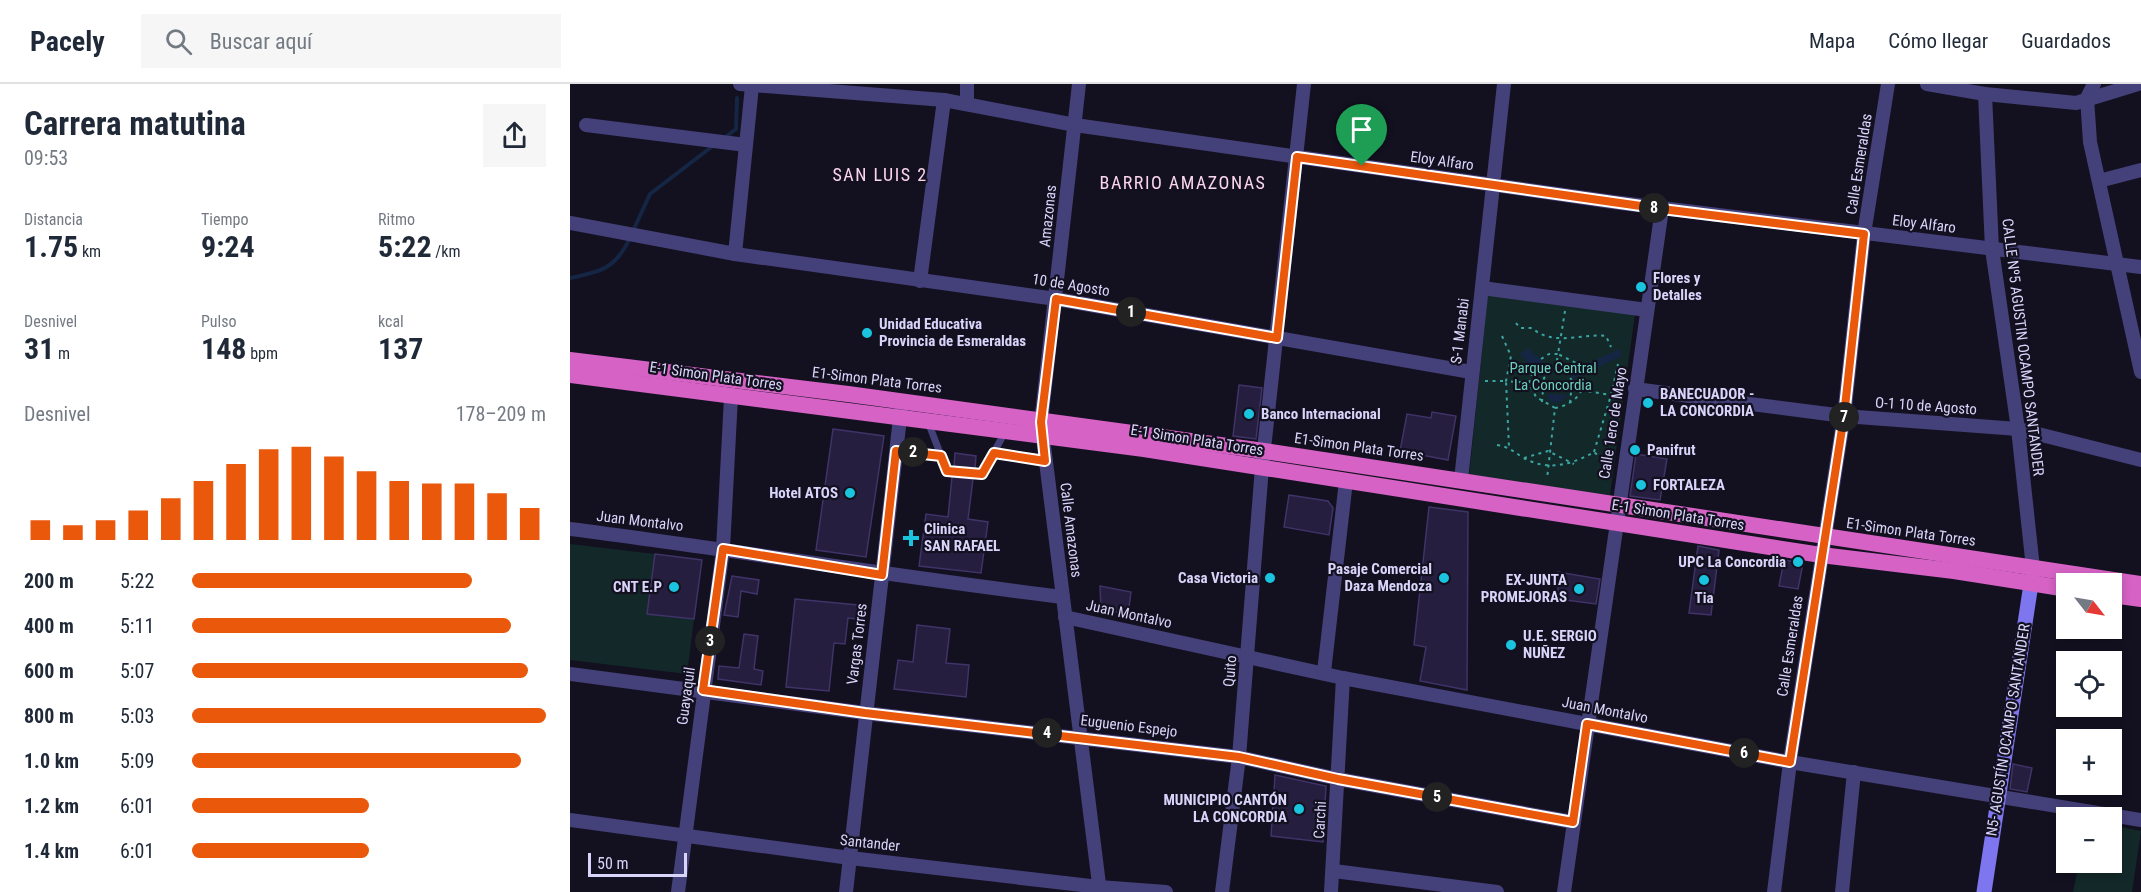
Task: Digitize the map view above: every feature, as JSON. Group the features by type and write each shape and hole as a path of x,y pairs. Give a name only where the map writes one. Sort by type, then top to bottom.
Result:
{"highway":[{"name":"E1-Simon Plata Torres","path":"570,360 902,401 1041,430 1263,459 1461,480 1545,494 1616,514 1823,537 2141,584"},
{"name":"E-1 Simon Plata Torres","path":"570,375 1005,432 1041,430"},
{"name":"E-1 Simon Plata Torres","path":"1263,459 1346,481 1616,514 1821,555 1954,571 2056,589"},
{"path":"2122,596 2141,599"}],"main road":[{"name":"N5- AGUSTÍN OCAMPO SANTANDER","path":"1984,892 2033,568"}],"street":[{"path":"967,84 967,104"},
{"name":"Amazonas","path":"1041,430 1079,84"},
{"name":"Quito","path":"1222,892 1239,757 1263,459 1304,84"},
{"name":"S-1 Manabi","path":"1461,480 1475,376 1491,185 1504,84"},
{"name":"Calle Esmeraldas","path":"1774,892 1790,762 1823,537 1844,416 1864,234 1888,84"},
{"path":"1927,84 1985,94 2014,91 2076,102 2138,84"},
{"path":"2094,84 2087,98 2090,142 2141,372"},
{"path":"735,254 746,146 746,85"},
{"name":"Eloy Alfaro","path":"746,85 944,100 1075,125 1662,209 2141,267"},
{"name":"CALLE Nº5 AGUSTIN OCAMPO SANTANDER","path":"1985,94 1992,249 2018,429 2033,568"},
{"path":"921,281 944,100"},
{"path":"586,125 746,146"},
{"path":"2099,181 2141,170"},
{"name":"Calle 1ero de Mayo","path":"1564,892 1616,514 1662,209"},
{"name":"10 de Agosto","path":"570,223 735,254 1056,299 1475,376"},
{"path":"1482,288 1647,310"},
{"name":"O-1 10 de Agosto","path":"1635,389 1844,416 2018,429 2141,460"},
{"name":"Guayaquil","path":"678,892 723,549 731,397"},
{"name":"Vargas Torres","path":"846,892 902,401"},
{"name":"Calle Amazonas","path":"1041,430 1100,890"},
{"path":"1324,672 1346,481"},
{"name":"Juan Montalvo","path":"570,529 723,549 882,575 1062,597"},
{"name":"Juan Montalvo","path":"1065,617 1343,678 1790,762 2141,820"},
{"name":"Euguenio Espejo","path":"570,674 865,713 1081,736 1239,757 1338,779 1573,822"},
{"name":"Carchi","path":"1331,892 1334,871 1343,678"},
{"path":"1842,892 1854,772"},
{"name":"Santander","path":"570,820 1100,890 1167,892"},
{"path":"1334,871 1497,892"}],"lane":[{"path":"928,422 947,471 982,474 1005,432"},
{"path":"896,451 941,456"},
{"path":"994,453 1045,461"}],"path":[{"path":"1542,402 1544,378 1556,367 1567,299"},
{"path":"1516,324 1520,328 1532,328 1547,336 1561,338 1601,336 1609,339 1611,347"},
{"path":"1502,336 1511,356 1506,381 1509,447"},
{"path":"1541,359 1549,354 1558,354 1580,365"},
{"path":"1497,445 1509,447 1524,458 1548,466 1574,464 1594,452 1618,364"},
{"path":"1556,367 1568,372 1572,381 1570,404"},
{"path":"1529,383 1534,369"},
{"path":"1475,376 1529,383"},
{"path":"1529,383 1542,402 1555,408 1570,404 1581,390 1583,377"},
{"path":"1581,390 1623,398"},
{"path":"1545,494 1548,451 1555,408"},
{"path":"1524,458 1548,451 1574,464"},
{"path":"1594,452 1601,458"}],"green space":[{"name":"Parque Central La Concordia","path":"1488,294 1635,314 1610,495 1469,477"},
{"path":"570,544 655,554 647,613 694,619 687,674 570,660"},
{"path":"2122,827 2141,831 2132,892 2073,892 2077,873 2122,873"}],"water":[{"path":"1528,348 1551,369 1545,376 1520,354"},
{"path":"1620,349 1622,356 1572,379 1569,371"},
{"path":"1547,394 1568,395 1559,403 1549,401"}],"building":[{"name":"Banco Internacional","path":"1239,385 1262,388 1256,439 1233,436"},
{"path":"1432,412 1456,416 1448,460 1400,451 1407,414 1431,418"},
{"name":"Hotel ATOS","path":"833,429 884,436 866,557 816,550"},
{"path":"955,453 976,456 975,468 954,466"},
{"path":"1636,454 1667,459 1660,500 1630,496"},
{"path":"952,477 973,479 968,519 988,522 981,573 919,566 926,514 948,517"},
{"path":"1289,495 1328,501 1333,508 1329,535 1284,527"},
{"name":"Pasaje Comercial Daza Mendoza","path":"1429,507 1468,512 1467,690 1420,681 1426,647 1414,645"},
{"name":"Tia","path":"1698,546 1719,550 1711,615 1689,613"},
{"name":"CNT E.P","path":"655,554 702,560 694,619 647,614"},
{"path":"1784,560 1803,563 1798,589 1779,586"},
{"name":"EX-JUNTA PROMEJORAS","path":"1558,572 1600,579 1596,604 1558,599"},
{"path":"732,576 759,580 757,594 741,591 738,617 724,615"},
{"path":"1100,586 1131,592 1128,614 1101,610"},
{"path":"795,599 858,605 857,619 848,618 845,644 834,643 829,691 786,687"},
{"path":"917,625 950,629 946,663 969,665 966,697 894,689 898,660 913,662"},
{"path":"744,634 758,636 754,669 763,671 761,685 718,679 719,666 739,668"},
{"path":"2013,764 2032,768 2027,792 2010,789"},
{"name":"MUNICIPIO CANTÓN LA CONCORDIA","path":"1275,775 1326,786 1323,842 1271,836"}],"waterway":[{"path":"723,139 736,129 737,98"},
{"path":"633,231 650,194 714,145"},
{"path":"570,278 606,267 619,256 630,238"}],"place":[{"name":"Flores y Detalles","path":"1641,287"},
{"name":"Unidad Educativa Provincia de Esmeraldas","path":"867,333"},
{"name":"BANECUADOR - LA CONCORDIA","path":"1648,403"},
{"name":"Banco Internacional","path":"1249,414"},
{"name":"Panifrut","path":"1635,450"},
{"name":"FORTALEZA","path":"1641,485"},
{"name":"Hotel ATOS","path":"850,493"},
{"name":"Clinica SAN RAFAEL","path":"911,538"},
{"name":"UPC La Concordia","path":"1798,562"},
{"name":"Casa Victoria","path":"1270,578"},
{"name":"Pasaje Comercial Daza Mendoza","path":"1444,578"},
{"name":"Tia","path":"1704,580"},
{"name":"CNT E.P","path":"674,587"},
{"name":"EX-JUNTA PROMEJORAS","path":"1579,589"},
{"name":"U.E. SERGIO NUÑEZ","path":"1511,645"},
{"name":"MUNICIPIO CANTÓN LA CONCORDIA","path":"1299,809"}],"district":[{"name":"SAN LUIS 2","path":"880,174"},
{"name":"BARRIO AMAZONAS","path":"1183,182"}],"route":[{"path":"1297,157 1362,166 1662,209 1864,234 1844,416 1790,762 1587,724 1573,822 1338,779 1239,757 1081,736 865,713 703,690 723,549 882,575 896,451 941,456 947,471 982,474 994,453 1045,461 1041,422 1056,299 1277,338 1297,157"}]}
